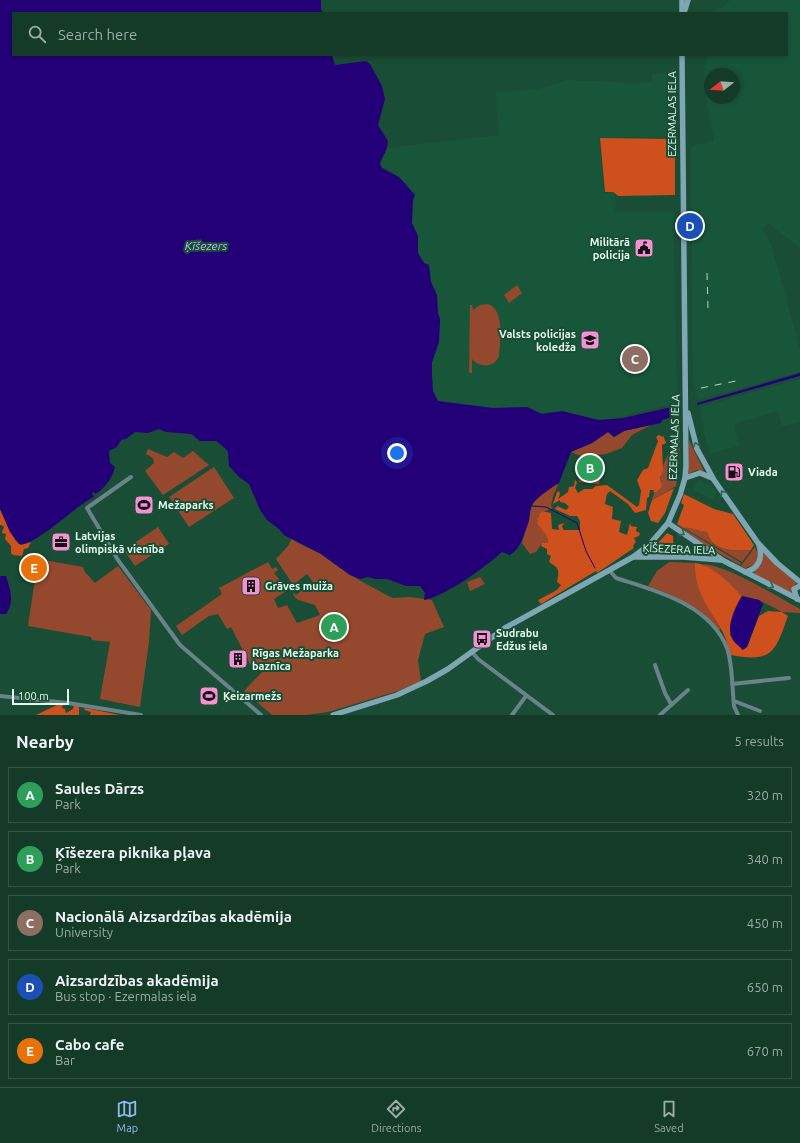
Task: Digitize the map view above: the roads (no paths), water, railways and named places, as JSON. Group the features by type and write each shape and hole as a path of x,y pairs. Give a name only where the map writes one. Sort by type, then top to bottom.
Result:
{"street":[{"path":"682,0 683,12"},
{"path":"683,12 688,0"},
{"name":"EZERMALAS IELA","path":"333,715 382,701 445,672 505,628 634,558 649,545 668,523 676,506 685,478 686,406 682,56"},
{"path":"686,406 697,449 714,480 758,543 777,563 800,582"},
{"path":"685,478 700,473 709,476 714,480"},
{"path":"131,477 87,508 115,555 180,645 261,715"},
{"name":"ĶĪŠEZERA IELA","path":"668,523 724,560 799,600"},
{"path":"745,572 756,568 758,565 761,555 758,543"},
{"name":"ĶĪŠEZERA IELA","path":"634,558 683,557 724,560"},
{"path":"610,571 616,578 674,598 704,616 717,632 727,648 734,701 738,715"},
{"name":"ĶĪŠEZERA IELA","path":"799,600 794,589 800,586"},
{"path":"472,652 478,659 553,715"},
{"path":"655,665 665,693 671,704"},
{"path":"732,684 789,678"},
{"path":"660,715 688,690"},
{"path":"0,696 141,715"},
{"path":"512,715 526,696"},
{"path":"734,701 760,711"}],"water":[{"name":"Ķīšezers","path":"0,0 321,0 322,12 12,12 12,56 332,56 335,65 366,61 370,64 382,86 385,99 378,125 388,141 387,149 380,164 382,168 399,177 415,195 413,200 412,223 418,236 418,253 424,263 429,265 431,282 437,295 438,313 440,319 439,342 432,362 432,375 433,391 438,401 493,408 527,407 542,414 562,411 599,420 623,418 676,406 679,410 678,415 662,420 661,423 624,431 614,437 608,432 592,443 571,452 559,483 549,489 532,505 529,521 520,545 514,552 510,555 502,552 476,573 454,587 424,600 425,593 420,586 406,586 387,579 375,579 368,577 360,579 350,575 321,554 284,535 267,520 260,510 249,484 239,477 229,466 228,452 225,448 216,441 200,441 191,434 166,432 159,429 148,433 135,432 126,439 121,440 117,447 109,451 110,463 115,467 108,483 95,494 94,492 92,493 94,497 77,508 45,533 26,543 19,544 10,532 0,509"},
{"path":"800,373 800,376 697,405 697,403"},
{"path":"0,576 6,576 11,595 9,609 6,614 0,614"},
{"path":"742,596 759,600 763,604 747,647 743,650 733,640 730,631 733,615"}],"waterway":[{"path":"532,506 546,507 577,523 586,551 595,568"}],"railway":[{"path":"707,273 708,308"},
{"path":"701,388 736,381"}],"place":[{"name":"Aizsardzības akadēmija","path":"690,226"},
{"name":"Militārā policija","path":"644,248"},
{"name":"Valsts policijas koledža","path":"590,340"},
{"name":"Nacionālā Aizsardzības akadēmija","path":"635,359"},
{"name":"Ķīšezera piknika pļava","path":"590,468"},
{"name":"Viada","path":"734,472"},
{"name":"Mežaparks","path":"144,505"},
{"name":"Latvijas olimpiskā vienība","path":"61,542"},
{"name":"Cabo cafe","path":"34,568"},
{"name":"Grāves muiža","path":"251,586"},
{"name":"Saules Dārzs","path":"334,627"},
{"name":"Sudrabu Edžus iela","path":"482,639"},
{"name":"Rīgas Mežaparka baznīca","path":"238,659"},
{"name":"Ķeizarmežs","path":"209,696"}]}
